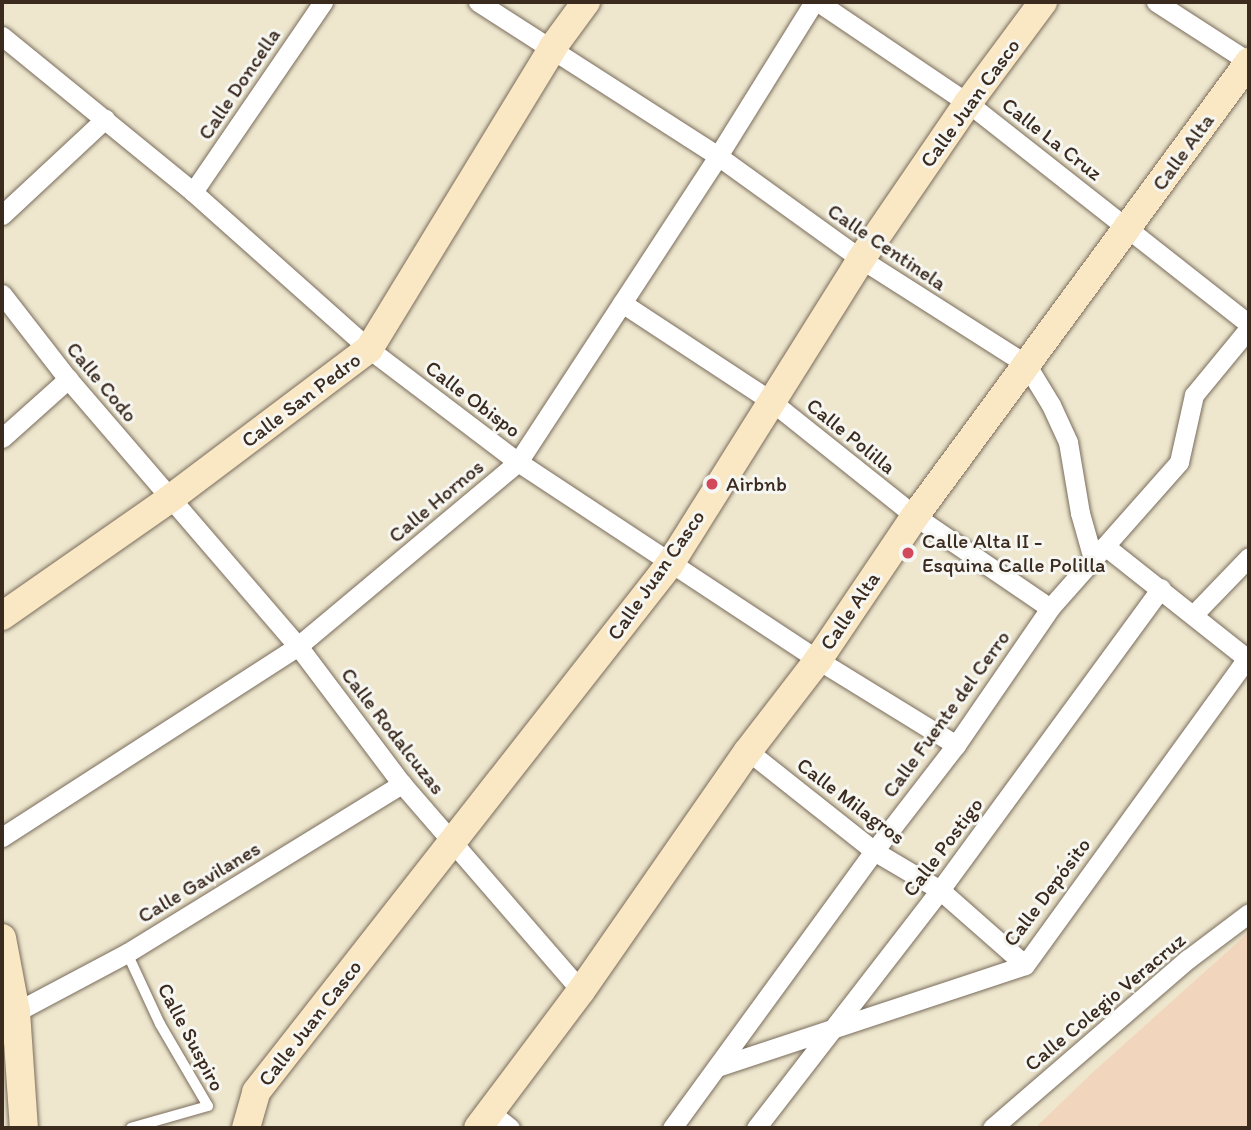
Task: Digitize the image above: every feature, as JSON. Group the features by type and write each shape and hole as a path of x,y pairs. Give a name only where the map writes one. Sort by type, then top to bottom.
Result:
{"street":[{"name":"Calle Doncella","path":"193,192 323,2"},
{"name":"Calle Centinela","path":"478,2 553,47 718,156 861,259 1026,364 1051,405 1068,442 1080,513 1099,552"},
{"name":"Calle San Pedro","path":"2,616 171,498 369,349 553,47 586,2"},
{"name":"Calle La Cruz","path":"816,2 968,103 1128,226 1249,326"},
{"name":"Calle Hornos","path":"2,837 298,646 518,462 816,2"},
{"name":"Calle Juan Casco","path":"246,1128 256,1091 670,564 861,259 968,103 1043,2"},
{"path":"1156,2 1249,62"},
{"name":"Calle Obispo","path":"2,36 193,192 369,349 518,462 818,660 956,745"},
{"name":"Calle Alta","path":"493,1123 580,991 748,751 818,660 915,516 1249,62"},
{"path":"2,215 105,118"},
{"name":"Calle Codo","path":"2,294 68,379 171,498"},
{"name":"Calle Polilla","path":"622,303 771,401 915,516 1050,608"},
{"name":"Calle Fuente del Cerro","path":"671,1128 874,851 956,745 1050,608 1179,462 1194,395 1249,326"},
{"path":"2,438 68,379"},
{"name":"Calle Rodalcuzas","path":"171,498 298,646 402,784 580,991"},
{"path":"1099,552 1161,588 1248,657"},
{"path":"1194,614 1249,557"},
{"name":"Calle Postigo","path":"756,1128 940,890 1161,588"},
{"name":"Calle Depósito","path":"716,1067 1025,965 1248,657"},
{"name":"Calle Milagros","path":"748,751 874,851 940,890 1025,965"},
{"name":"Calle Gavilanes","path":"16,1012 127,953 402,784"},
{"name":"Calle Colegio Veracruz","path":"992,1128 1188,959 1249,913"},
{"path":"2,938 16,1012 10,1077 23,1128"}],"lane":[{"name":"Calle Suspiro","path":"127,953 160,1024 208,1107 131,1128"}],"shaded area":[{"path":"1249,932 1249,1128 1035,1128 1091,1074"}],"place":[{"name":"Airbnb","path":"712,484"},
{"name":"Calle Alta II - Esquina Calle Polilla","path":"908,553"}]}
